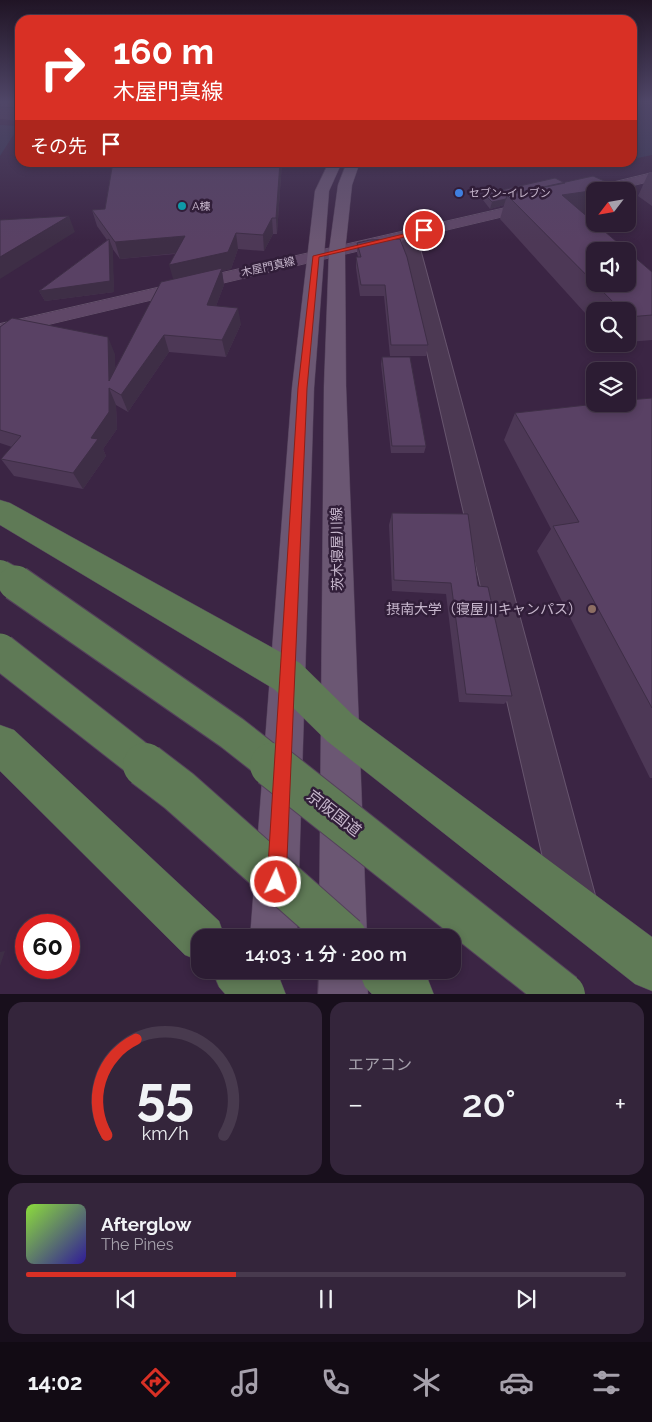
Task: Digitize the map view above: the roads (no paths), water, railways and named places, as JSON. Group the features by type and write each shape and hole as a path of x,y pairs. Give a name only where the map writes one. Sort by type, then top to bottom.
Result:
{"highway":[{"path":"0,511 287,676 340,728 652,967"},
{"name":"京阪国道","path":"0,574 22,586 232,733 562,994"},
{"path":"0,651 179,791 334,929"},
{"path":"0,744 193,929"},
{"path":"246,979 262,994"},
{"path":"392,979 409,994"}],"main road":[{"name":"茨木寝屋川線","path":"334,167 322,191 336,386 344,929"},
{"name":"茨木寝屋川線","path":"273,929 303,388 327,253 345,184 352,167"},
{"name":"木屋門真線","path":"0,330 652,177"},
{"path":"270,994 271,979"},
{"path":"343,979 343,994"}],"street":[{"path":"408,234 578,911"}],"place":[{"name":"セブン-イレブン","path":"459,193"},
{"name":"A棟","path":"182,206"},
{"name":"摂南大学（寝屋川キャンパス）","path":"592,609"}]}
